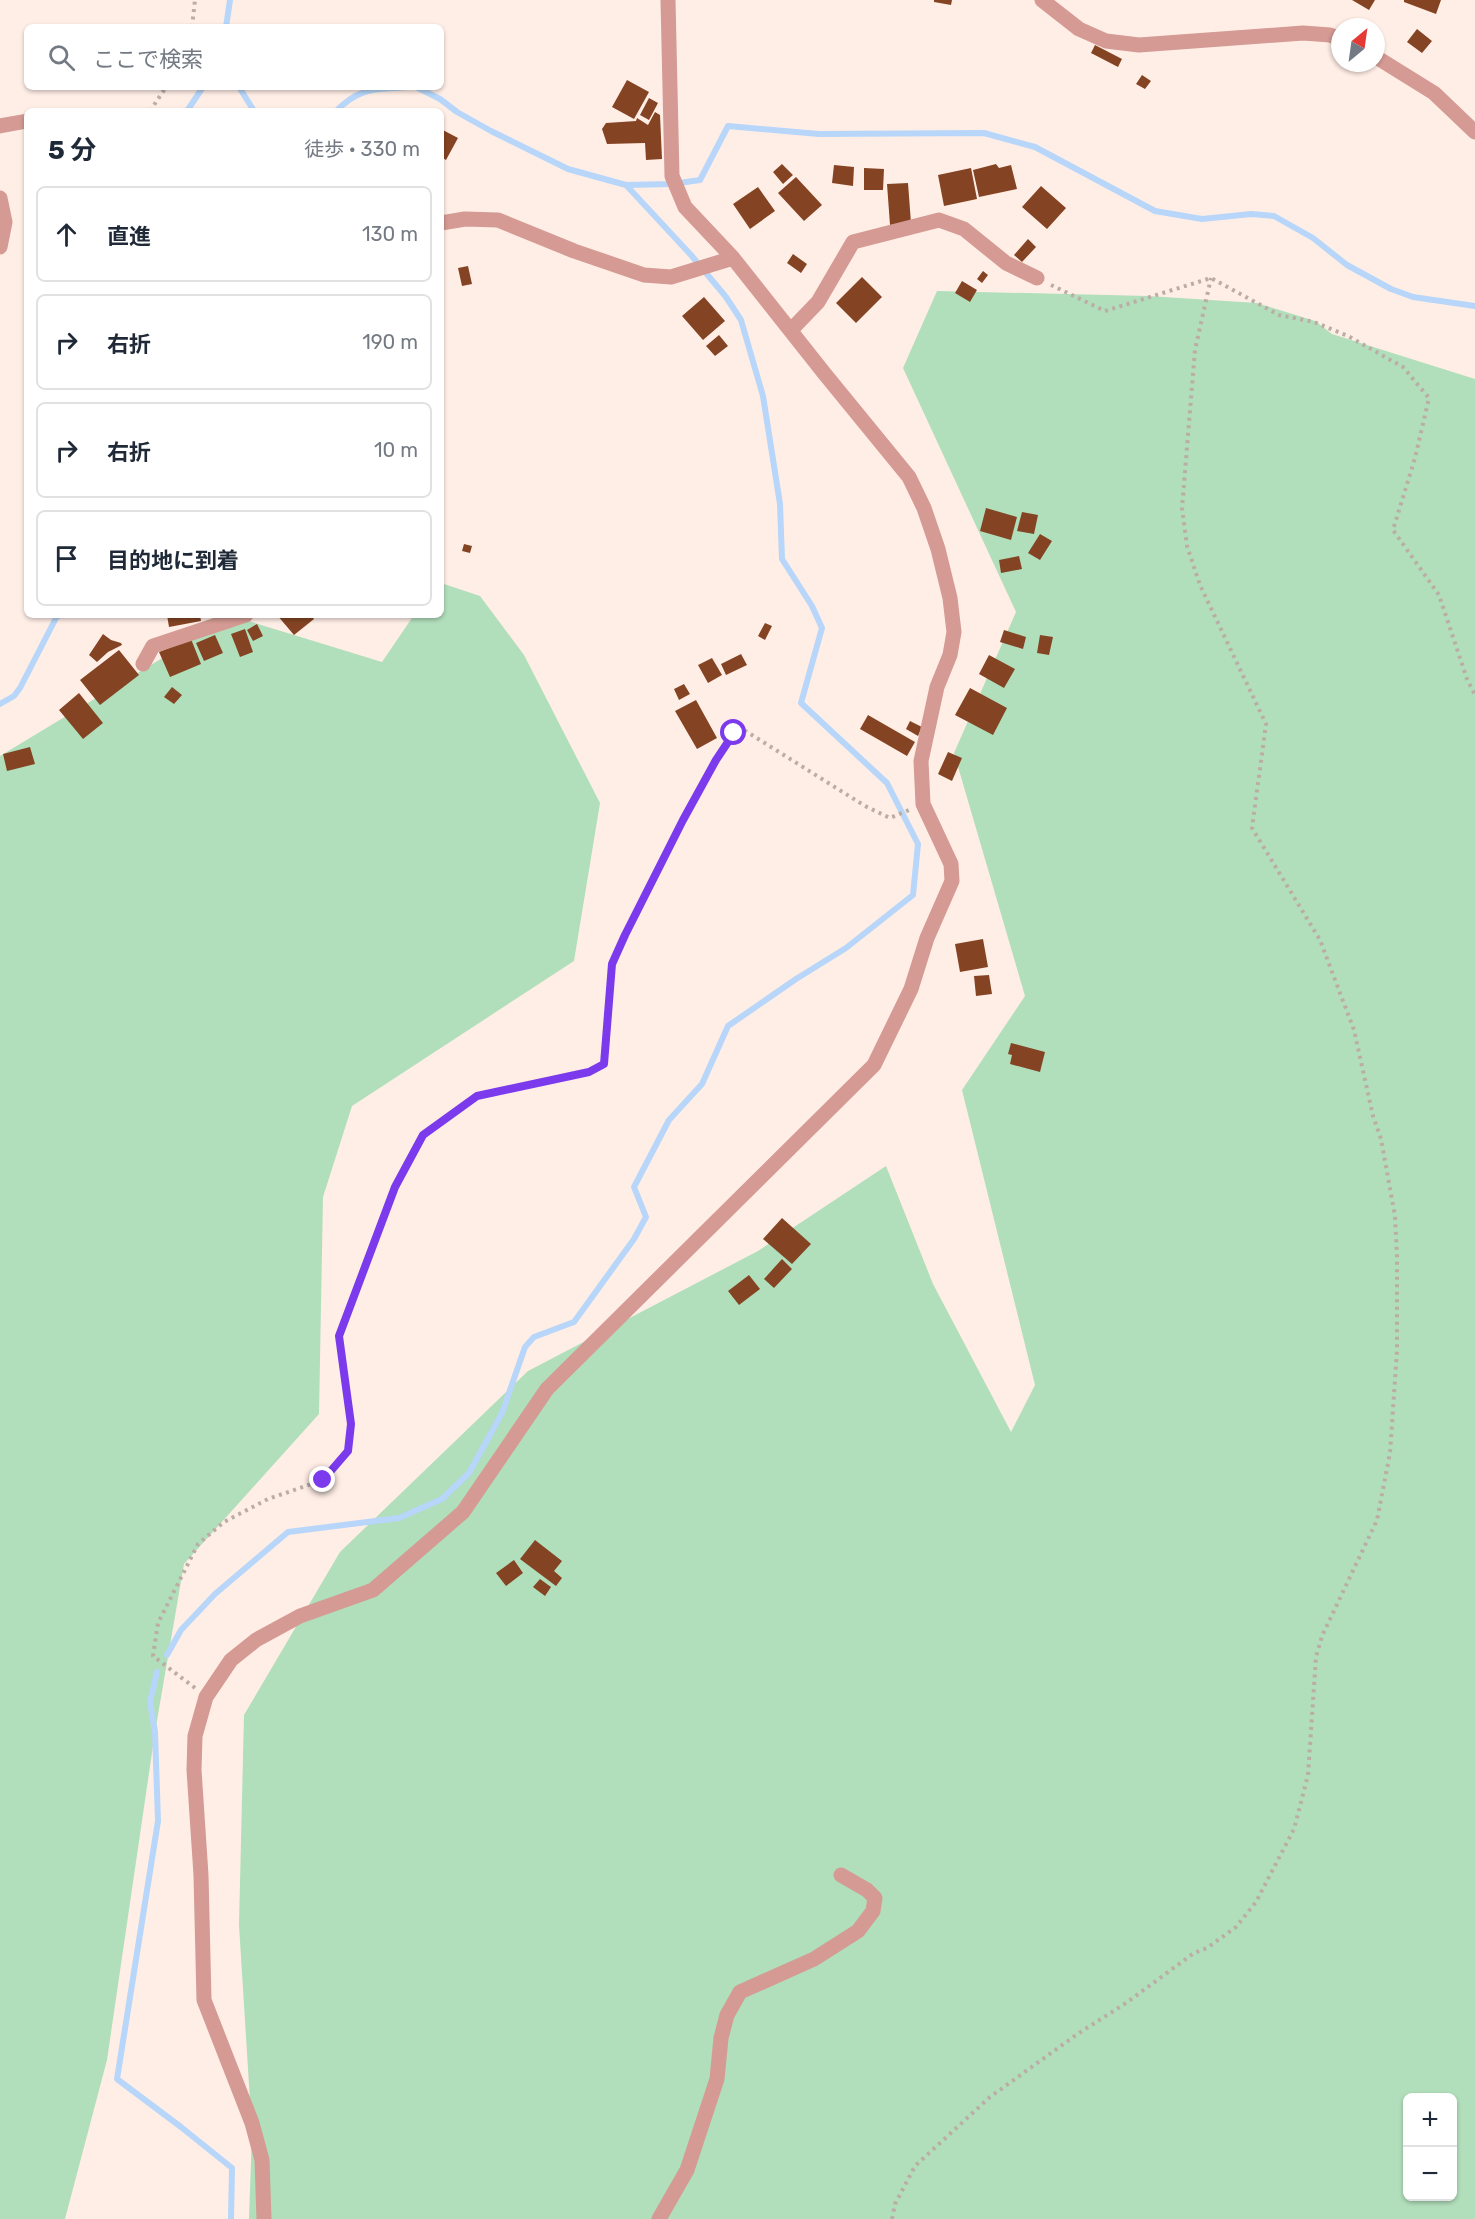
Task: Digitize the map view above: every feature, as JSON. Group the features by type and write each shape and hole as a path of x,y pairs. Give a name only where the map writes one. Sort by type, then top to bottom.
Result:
{"street":[{"path":"264,2219 262,2160 254,2132 204,2000 201,1875 194,1770 195,1736 206,1697 231,1660 256,1640 300,1616 373,1590 464,1512 547,1389 874,1065 911,989 927,938 952,881 951,864 923,804 921,761 937,687 950,656 954,632 950,598 938,549 924,508 909,477 733,258 685,207 672,176 668,0"},
{"path":"1042,0 1079,29 1106,41 1139,45 1303,33 1331,35"},
{"path":"1385,63 1434,93 1475,132"},
{"path":"0,126 24,122"},
{"path":"0,198 5,222 0,247"},
{"path":"444,222 465,219 498,220 574,251 644,275 671,277 733,258"},
{"path":"791,330 818,302 853,242 939,220 964,229 1006,263 1037,278"},
{"path":"143,664 153,646 237,618"},
{"path":"659,2219 687,2170 717,2079 721,2038 727,2015 740,1992 814,1959 858,1931 873,1911 875,1898 867,1890 841,1875"}],"path":[{"path":"192,24 195,0"},
{"path":"152,108 164,90"},
{"path":"1037,278 1105,311 1211,278 1279,315 1314,322 1348,336 1403,367 1429,398 1415,458 1393,530 1439,595 1467,679 1475,695"},
{"path":"892,2219 895,2204 915,2166 990,2097 1194,1953 1208,1948 1236,1927 1256,1902 1294,1829 1308,1775 1316,1658 1322,1636 1377,1520 1390,1454 1397,1352 1397,1256 1395,1216 1381,1139 1373,1116 1354,1030 1320,940 1252,828 1266,724 1200,585 1187,546 1182,508 1194,362 1211,278"},
{"path":"206,1697 153,1656 158,1623 198,1544 224,1522 268,1499 323,1480 348,1451 351,1424 339,1336 395,1187 423,1135 477,1096 589,1072 604,1064 612,964 683,820 716,760 734,733 744,730 866,806 890,818 923,804"}],"green space":[{"path":"937,291 1148,296 1257,303 1315,321 1332,334 1475,379 1475,2219 249,2219 252,2133 239,1925 244,1715 340,1552 528,1371 758,1251 886,1166 933,1284 1011,1432 1035,1385 962,1090 1025,996 954,753 1016,612 903,368"},
{"path":"444,584 480,596 524,655 600,803 574,961 352,1106 323,1197 319,1414 184,1564 155,1732 107,2060 65,2219 0,2219 0,756 229,618 239,618 382,662 412,618 444,618"}],"building":[{"path":"934,0 952,0 951,5 934,2"},
{"path":"1352,0 1375,0 1369,10"},
{"path":"1404,0 1441,0 1436,14 1404,2"},
{"path":"1417,29 1432,41 1422,53 1407,42"},
{"path":"1095,45 1122,59 1118,67 1091,53"},
{"path":"1142,75 1151,81 1145,89 1136,84"},
{"path":"627,80 649,92 634,119 612,107"},
{"path":"649,98 658,103 649,120 640,115"},
{"path":"655,112 660,115 662,159 646,160 645,143 607,144 602,129 606,123 636,121 637,118 648,125"},
{"path":"444,131 458,138 446,160 444,159"},
{"path":"782,164 793,175 783,184 773,172"},
{"path":"996,164 999,168 1011,165 1017,189 979,197 973,170"},
{"path":"834,165 854,167 853,186 832,183"},
{"path":"864,168 884,169 883,190 864,190"},
{"path":"971,168 977,199 944,206 938,175"},
{"path":"796,177 822,205 804,221 778,193"},
{"path":"908,183 911,223 890,225 887,184"},
{"path":"1041,186 1066,208 1047,229 1022,207"},
{"path":"758,187 775,211 750,229 733,204"},
{"path":"1028,239 1036,247 1022,262 1014,255"},
{"path":"793,254 807,264 801,273 787,263"},
{"path":"468,266 472,284 462,286 458,268"},
{"path":"983,271 988,275 982,283 977,279"},
{"path":"862,277 882,297 856,323 836,303"},
{"path":"962,281 977,290 970,302 955,293"},
{"path":"704,297 725,321 703,340 682,316"},
{"path":"719,335 728,346 715,356 706,346"},
{"path":"986,508 1017,517 1011,540 980,531"},
{"path":"1022,512 1038,515 1034,534 1017,531"},
{"path":"1040,534 1052,541 1040,560 1028,553"},
{"path":"464,544 472,546 470,553 462,551"},
{"path":"1019,556 1022,569 1001,573 999,560"},
{"path":"168,618 200,618 201,621 169,627"},
{"path":"280,618 313,618 314,619 294,635"},
{"path":"765,623 772,626 765,640 758,636"},
{"path":"257,624 263,636 253,641 247,630"},
{"path":"245,629 253,652 240,657 231,634"},
{"path":"1004,630 1026,637 1023,649 1000,642"},
{"path":"103,634 122,645 108,652 97,662 89,655"},
{"path":"215,635 223,653 204,661 196,643"},
{"path":"1040,635 1053,637 1049,655 1037,653"},
{"path":"191,639 201,664 170,677 159,652"},
{"path":"119,650 139,675 100,705 80,680"},
{"path":"741,654 747,665 726,675 721,664"},
{"path":"989,655 1015,669 1004,688 979,674"},
{"path":"712,658 722,675 708,683 698,665"},
{"path":"684,684 690,694 679,700 674,689"},
{"path":"172,687 182,695 174,704 164,697"},
{"path":"970,688 1007,708 993,735 955,715"},
{"path":"79,693 103,723 83,739 59,710"},
{"path":"696,700 717,738 697,749 675,711"},
{"path":"868,715 915,742 907,756 860,729"},
{"path":"910,721 922,727 918,736 906,729"},
{"path":"30,747 35,764 7,771 3,754"},
{"path":"948,752 962,758 952,781 938,774"},
{"path":"983,939 988,967 960,972 955,944"},
{"path":"989,975 992,994 976,996 974,976"},
{"path":"1011,1043 1045,1052 1040,1072 1010,1064 1012,1055 1008,1054"},
{"path":"782,1218 811,1244 792,1264 763,1239"},
{"path":"782,1259 792,1269 774,1288 764,1279"},
{"path":"749,1275 760,1289 739,1305 728,1291"},
{"path":"535,1540 562,1561 554,1571 562,1578 556,1586 520,1559"},
{"path":"514,1560 523,1573 506,1586 496,1573"},
{"path":"540,1579 551,1587 545,1596 533,1587"}],"waterway":[{"path":"226,24 230,0"},
{"path":"189,108 201,90"},
{"path":"241,90 252,108"},
{"path":"339,108 353,97 374,90"},
{"path":"422,90 491,131 568,169 626,185 672,184 700,180 728,126 819,134 984,133 1035,147 1155,211 1202,219 1251,214 1274,216 1313,238 1347,265 1391,289 1413,297 1475,306"},
{"path":"167,1655 181,1630 215,1594 288,1532 399,1518 442,1499 469,1473 502,1413 525,1347 534,1337 574,1322 634,1239 646,1217 634,1187 669,1120 702,1084 728,1026 846,948 913,895 918,844 887,783 801,703 822,628 812,606 782,559 780,504 763,396 741,320 726,297 691,255 626,185"},
{"path":"0,704 14,696 20,688 56,618"},
{"path":"157,1672 150,1702 155,1732 158,1821 117,2079 232,2168 231,2219"}],"route":[{"path":"323,1480 348,1451 351,1424 339,1336 395,1187 423,1135 477,1096 589,1072 604,1064 612,964 683,820 716,760 734,733"}]}
